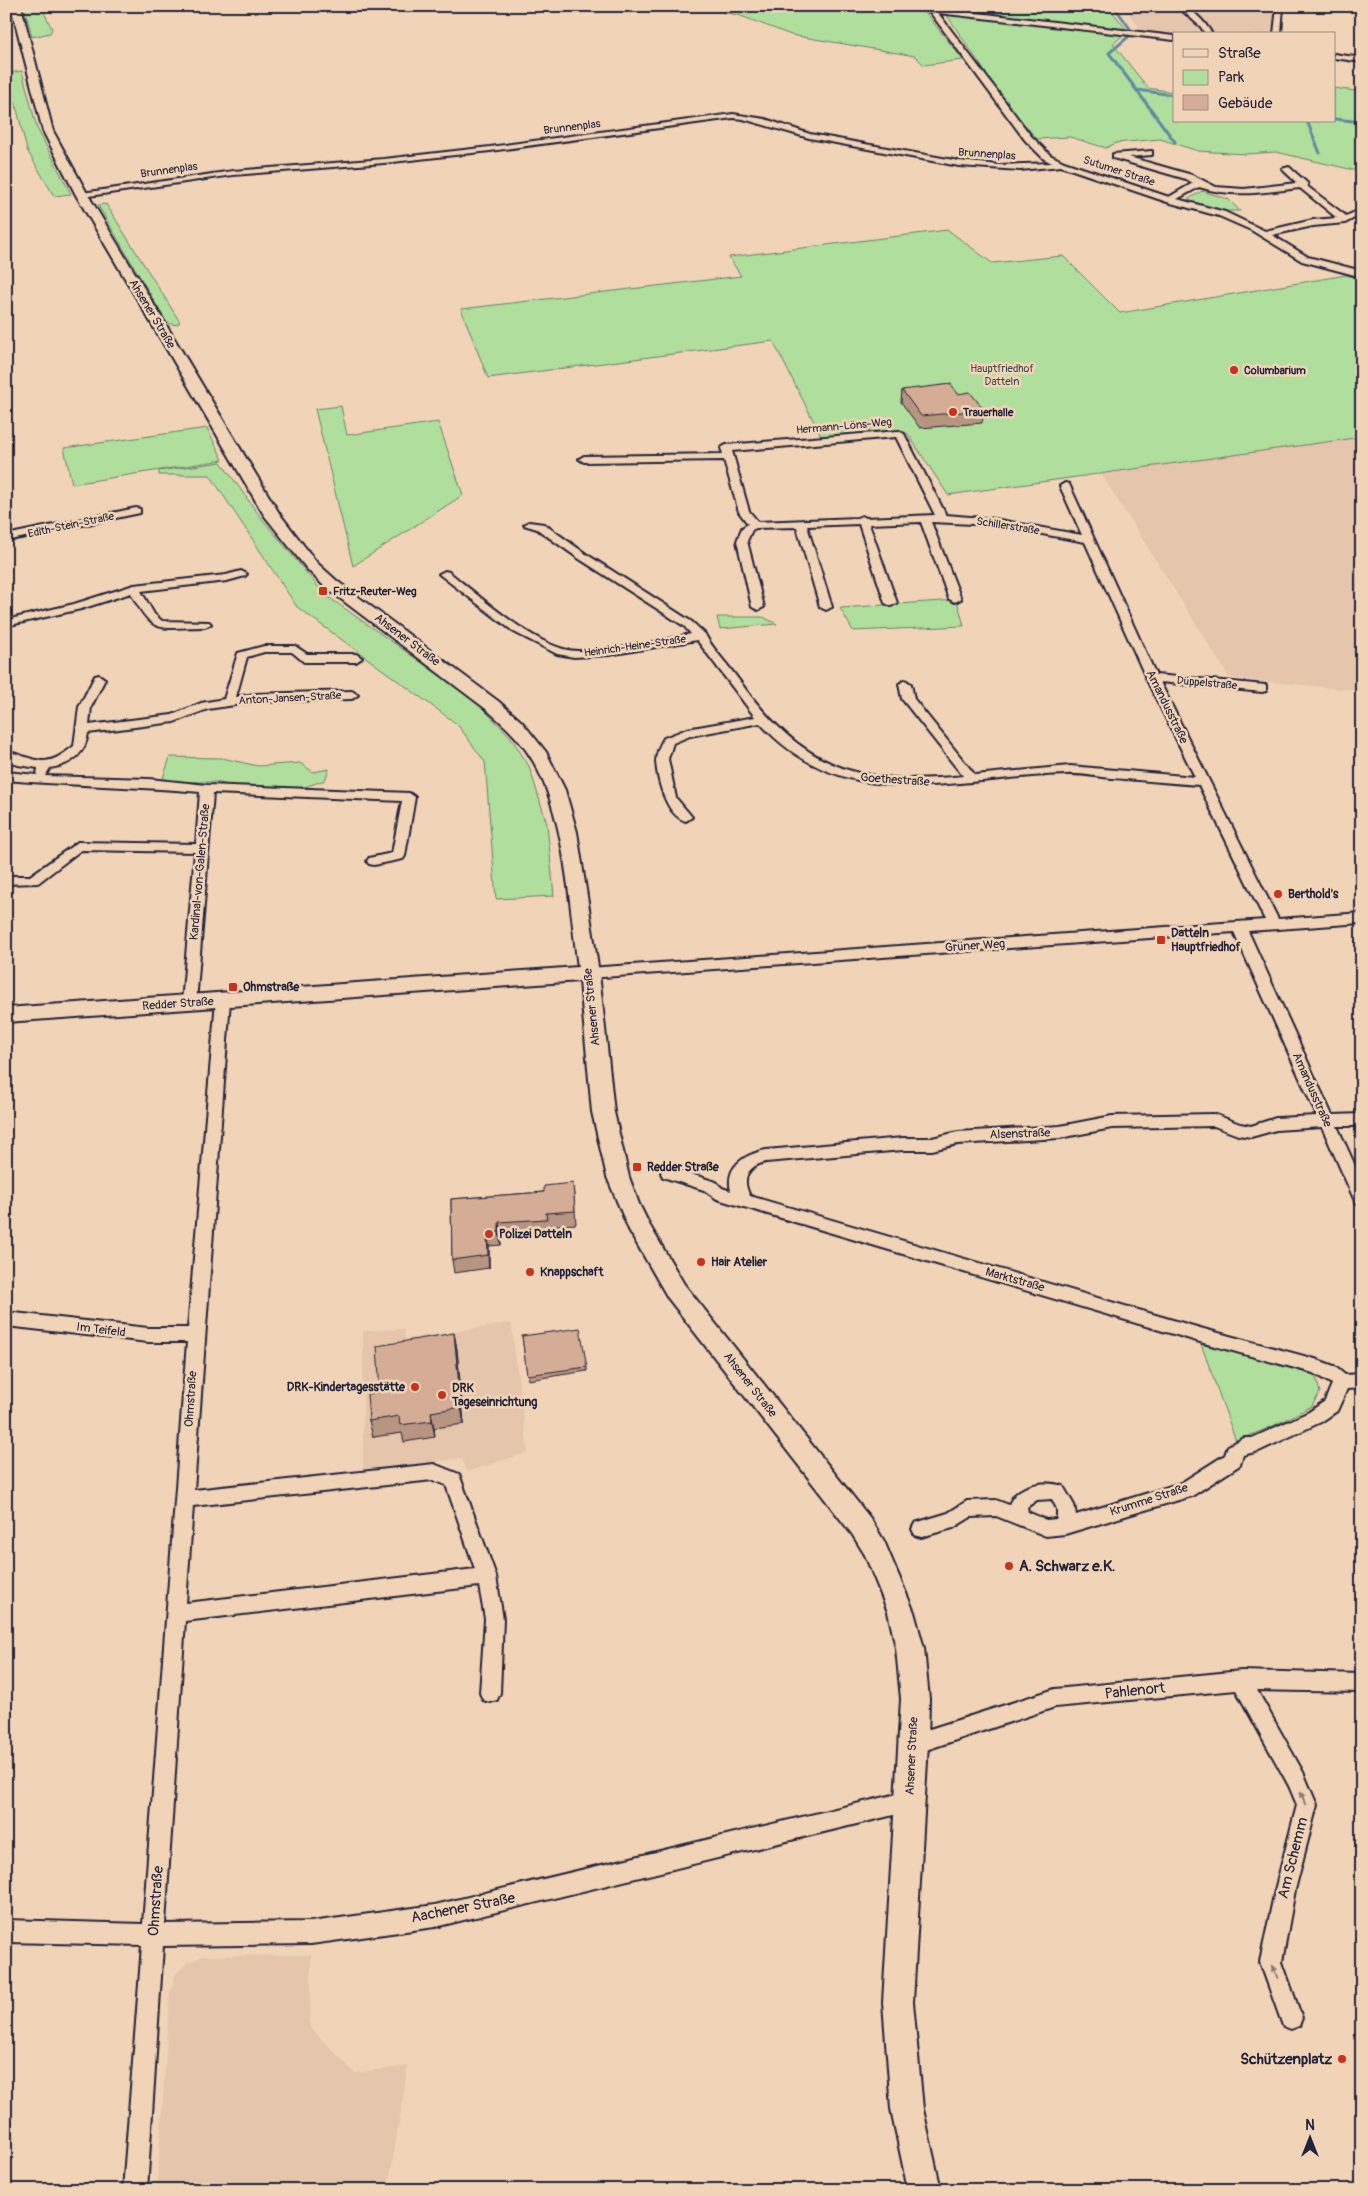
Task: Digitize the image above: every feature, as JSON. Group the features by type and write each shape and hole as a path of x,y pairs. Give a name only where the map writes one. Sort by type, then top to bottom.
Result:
{"main road":[{"name":"Ahsener Straße","path":"16,6 48,131 82,195 272,515 312,566 331,584 492,705 516,726 537,752 556,790 568,832 588,972 606,1130 618,1177 628,1204 640,1230 676,1291 861,1526 875,1548 901,1612 910,1648 915,1699 914,1744 898,2002 906,2110 925,2190"},
{"name":"Redder Straße","path":"6,1015 189,1003 588,972"}],"street":[{"path":"897,6 931,8 1173,38"},
{"path":"1180,6 1204,26 1207,32"},
{"path":"1276,32 1280,6"},
{"name":"Sutumer Straße","path":"931,8 1028,138 1047,157 1061,164 1170,200 1222,214 1265,234 1305,259 1362,274"},
{"path":"1336,56 1362,60"},
{"name":"Brunnenplas","path":"82,195 234,173 384,161 733,116 752,117 809,135 955,163 992,168 1041,167 1061,164"},
{"path":"1149,153 1116,156 1189,177 1198,184 1224,192 1304,184"},
{"path":"1286,169 1304,184 1304,188 1345,220"},
{"path":"1170,200 1198,184"},
{"path":"1265,234 1313,223 1345,220 1362,211"},
{"path":"1339,268 1362,264"},
{"name":"Hermann-Löns-Weg","path":"727,452 899,434 942,518"},
{"path":"584,459 727,452 744,512 754,524 747,528 742,541 758,607"},
{"name":"Amandusstraße","path":"1065,486 1152,678 1274,924"},
{"name":"Edith-Stein-Straße","path":"6,538 136,512"},
{"path":"924,517 955,599"},
{"name":"Schillerstraße","path":"754,524 924,517 994,522 1090,540"},
{"path":"862,520 891,603"},
{"path":"801,522 826,607"},
{"name":"Goethestraße","path":"529,525 540,526 582,556 688,624 701,636 764,719 795,749 831,770 852,777 892,783 932,784 972,778 1067,770 1204,782"},
{"path":"6,623 77,607 134,588 227,578 241,574"},
{"name":"Heinrich-Heine-Straße","path":"445,574 470,595 536,640 561,652 581,654 701,636"},
{"path":"134,588 149,616 159,624 205,624"},
{"name":"Anton-Jansen-Straße","path":"229,702 242,655 264,649 294,649 304,658 356,658"},
{"name":"Düppelstraße","path":"1152,678 1262,688"},
{"path":"6,755 22,762 45,765 60,763 80,746 85,707 99,679"},
{"path":"904,684 908,699 972,778"},
{"name":"Anton-Jansen-Straße","path":"82,730 174,718 204,706 255,698 352,695"},
{"path":"686,817 670,798 662,759 668,741 687,733 764,719"},
{"path":"39,779 45,765"},
{"name":"Kardinal-von-Galen-Straße","path":"6,776 66,782 149,783 207,789 189,1003"},
{"path":"207,789 409,797 398,856 374,862"},
{"path":"6,880 33,880 78,846 202,848"},
{"name":"Grüner Weg","path":"588,972 1362,918"},
{"name":"Amandusstraße","path":"1239,927 1362,1199"},
{"name":"Ohmstraße","path":"135,2190 196,1335 223,1000"},
{"name":"Alsenstraße","path":"743,1199 738,1191 738,1176 741,1168 746,1161 766,1156 904,1144 932,1144 958,1138 1000,1134 1019,1136 1060,1132 1112,1122 1214,1120 1224,1122 1239,1131 1260,1132 1273,1124 1362,1120"},
{"name":"Marktstraße","path":"669,1173 710,1186 717,1193 743,1199 1200,1335 1316,1366 1328,1371 1342,1382"},
{"name":"Im Teifeld","path":"6,1319 148,1335 196,1335"},
{"path":"1342,1382 1362,1381"},
{"name":"Krumme Straße","path":"921,1530 953,1520 967,1510 996,1508 1046,1528 1065,1526 1186,1490 1234,1459 1234,1451 1244,1446 1253,1446 1315,1417 1331,1406 1342,1382"},
{"path":"184,1499 434,1472 453,1480 488,1576 494,1619 490,1692"},
{"path":"1019,1516 1018,1504 1026,1494 1043,1489 1057,1492 1065,1504 1068,1515 1065,1526"},
{"path":"176,1613 488,1576"},
{"name":"Pahlenort","path":"914,1744 1055,1698 1241,1680 1362,1683"},
{"name":"Am Schemm","path":"1241,1680 1296,1779 1306,1805 1285,1890 1271,1962 1291,2018"},
{"name":"Aachener Straße","path":"6,1931 153,1934 311,1933 435,1916 910,1801"}],"shaded area":[{"path":"1122,6 1278,6 1273,32 1173,32 1173,35 1143,31"},
{"path":"1362,437 1362,691 1230,678 1100,472"},
{"name":"DRK Tageseinrichtung","path":"511,1323 528,1452 467,1472 462,1458 363,1472 363,1331 404,1329 405,1339"},
{"path":"311,1955 310,2027 355,2073 408,2066 388,2190 157,2190 170,1991 176,1974 187,1963 203,1956"}],"green space":[{"path":"24,6 41,6 52,29 50,33 32,37"},
{"path":"696,6 876,6 925,12 963,60 924,65 915,56 791,35 741,16"},
{"path":"935,6 1108,6 1127,30 937,9"},
{"path":"946,14 1124,34 1113,44 1148,88 1173,92 1173,122 1336,122 1336,88 1362,92 1362,172 1276,152 1245,154 1198,151 1160,139 1116,143 1106,148 1070,137 1037,139 1009,107"},
{"path":"22,71 37,128 71,194 54,196 27,150 8,73"},
{"path":"1202,191 1228,199 1240,211 1223,211 1185,201"},
{"path":"106,204 180,322 176,325 167,323 98,205"},
{"name":"Hauptfriedhof Datteln","path":"948,230 992,263 1063,256 1120,313 1346,275 1362,280 1362,437 948,495 907,433 823,440 773,341 488,378 461,309 741,276 729,257"},
{"path":"341,406 347,435 438,422 463,495 353,566 315,409"},
{"path":"207,428 223,460 72,484 64,448"},
{"path":"221,462 259,515 324,594 472,698 510,736 529,766 547,824 554,896 496,899 485,762 457,724 297,607 210,475 159,475 159,471"},
{"path":"957,600 964,626 853,631 840,608"},
{"path":"717,617 763,617 777,624 720,629"},
{"path":"170,757 222,758 258,766 300,763 313,772 329,769 325,780 296,790 241,789 217,782 174,782 163,778"},
{"path":"1201,1344 1308,1371 1315,1375 1320,1392 1312,1406 1273,1426 1236,1441"}],"building":[{"path":"951,384 958,394 970,392 984,410 921,416 902,390"},
{"name":"Polizei Datteln","path":"573,1183 575,1211 546,1213 547,1219 499,1222 499,1232 487,1233 488,1255 452,1260 451,1199 544,1192 544,1186"},
{"path":"580,1328 587,1367 527,1375 522,1336"},
{"name":"DRK-Kindertagesstätte","path":"454,1333 461,1407 431,1412 432,1421 400,1425 399,1416 369,1421 367,1394 380,1392 377,1346"}],"waterway":[{"path":"1114,6 1133,33 1109,53 1175,142"},
{"path":"1137,90 1173,95"},
{"path":"1336,119 1362,122"},
{"path":"1307,122 1320,153"}],"place":[{"name":"Columbarium","path":"1234,370"},
{"name":"Trauerhalle","path":"953,412"},
{"name":"Fritz-Reuter-Weg","path":"323,591"},
{"name":"Berthold's","path":"1278,894"},
{"name":"Datteln Hauptfriedhof","path":"1161,940"},
{"name":"Ohmstraße","path":"233,987"},
{"name":"Redder Straße","path":"637,1167"},
{"name":"Polizei Datteln","path":"489,1234"},
{"name":"Hair Atelier","path":"701,1262"},
{"name":"Knappschaft","path":"530,1272"},
{"name":"DRK-Kindertagesstätte","path":"415,1387"},
{"name":"DRK Tageseinrichtung","path":"442,1395"},
{"name":"A. Schwarz e.K.","path":"1009,1566"},
{"name":"Schützenplatz","path":"1342,2059"}]}
